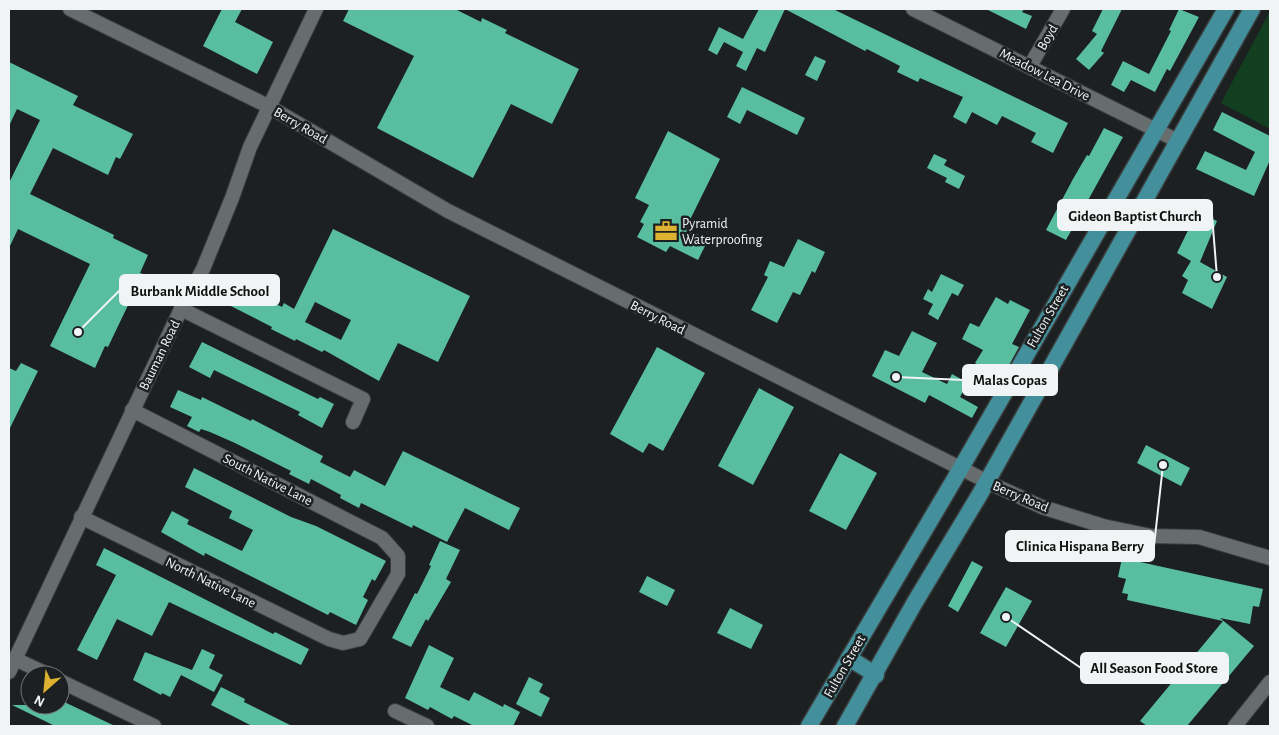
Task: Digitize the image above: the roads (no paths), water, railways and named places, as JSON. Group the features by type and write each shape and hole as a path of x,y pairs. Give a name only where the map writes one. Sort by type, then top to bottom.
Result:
{"main road":[{"name":"Fulton Street","path":"809,726 1226,9"},
{"name":"Fulton Street","path":"845,726 876,675 915,602 987,482 1252,9"},
{"path":"848,658 876,675"}],"street":[{"name":"Berry Road","path":"70,9 268,106 448,210 987,482 1042,506 1103,526 1151,536 1199,538 1270,558"},
{"name":"Bauman Road","path":"9,672 132,410 181,309 204,269 268,106 316,9"},
{"name":"Meadow Lea Drive","path":"913,9 1178,141"},
{"name":"Boyd","path":"1030,66 1063,9"},
{"path":"181,309 363,399 353,422"},
{"name":"South Native Lane","path":"132,410 382,538 398,556 398,574 375,617 360,639 343,643"},
{"name":"North Native Lane","path":"81,516 329,639 343,643"},
{"path":"15,659 28,665"},
{"path":"1235,726 1270,682"},
{"path":"70,686 154,726"},
{"path":"395,711 426,726"}],"place":[{"name":"Pyramid Waterproofing","path":"666,231"},
{"name":"Gideon Baptist Church","path":"1217,277"},
{"name":"Burbank Middle School","path":"78,332"},
{"name":"Malas Copas","path":"896,377"},
{"name":"Clinica Hispana Berry","path":"1163,465"},
{"name":"All Season Food Store","path":"1006,617"}]}
